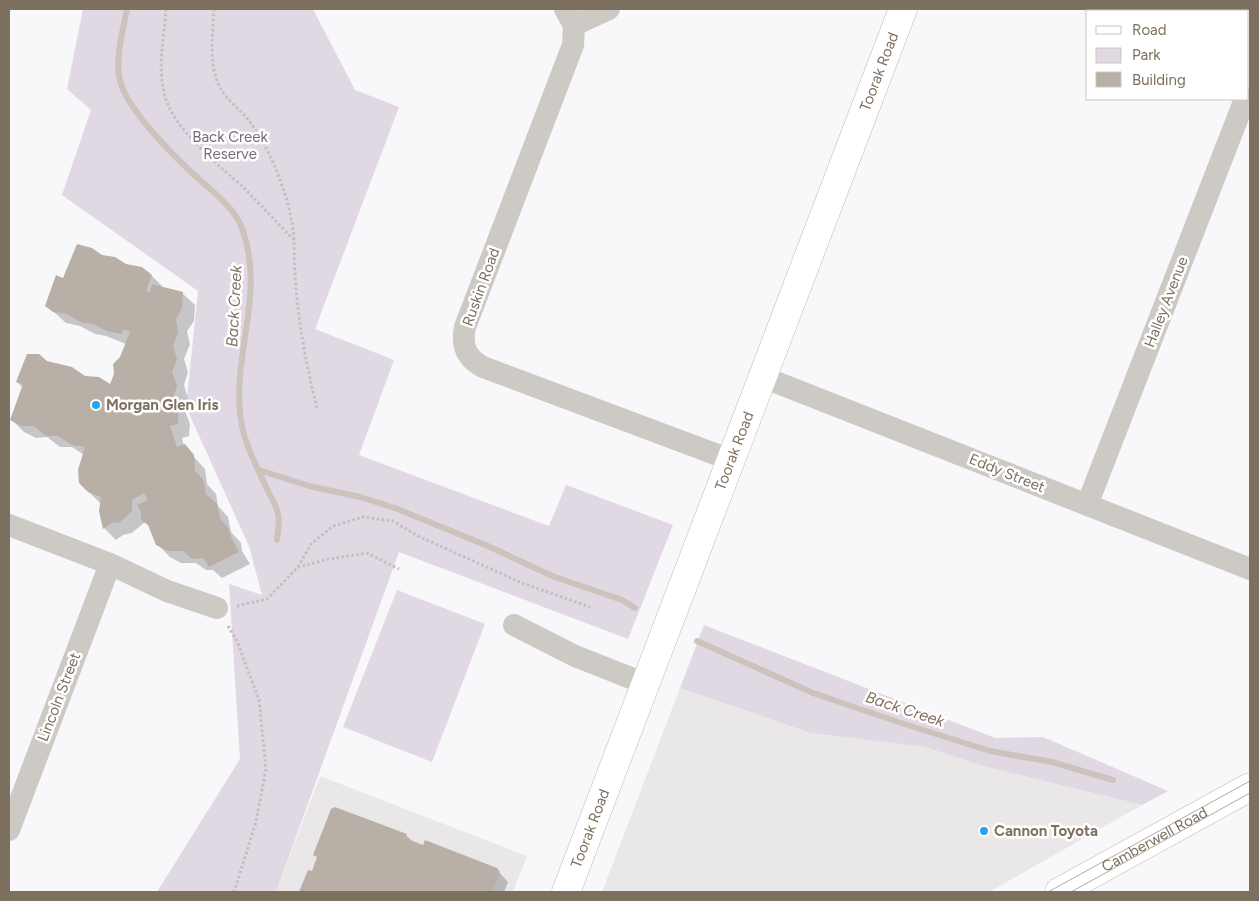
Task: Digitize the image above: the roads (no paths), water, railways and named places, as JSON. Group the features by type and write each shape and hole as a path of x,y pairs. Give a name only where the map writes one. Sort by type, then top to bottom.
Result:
{"main road":[{"name":"Toorak Road","path":"566,892 903,9"},
{"name":"Camberwell Road","path":"1059,892 1250,787"}],"street":[{"path":"569,17 609,9"},
{"name":"Ruskin Road","path":"569,17 572,45 465,327 464,346 466,354 483,367 731,460"},
{"name":"Halley Avenue","path":"1087,505 1245,100"},
{"name":"Eddy Street","path":"763,376 1250,569"},
{"path":"9,524 110,564 167,591 217,608"},
{"name":"Lincoln Street","path":"9,830 110,564"},
{"path":"514,624 575,656 646,684"}],"waterway":[{"name":"Back Creek","path":"127,9 118,59 119,76 123,89 153,133 226,204 236,217 243,231 249,256 251,280 239,402 242,426 247,444 279,517 277,540"},
{"name":"Back Creek","path":"259,470 309,486 360,497 395,508 488,546 552,576 622,600 635,608"},
{"name":"Back Creek","path":"697,641 813,693 898,722 990,751 1052,762 1113,780"}],"tram line":[{"path":"1048,892 1250,781"},
{"path":"1071,892 1250,793"}],"place":[{"name":"Morgan Glen Iris","path":"96,405"},
{"name":"Cannon Toyota","path":"984,831"}],"park label":[{"name":"Back Creek Reserve","path":"230,146"}]}
